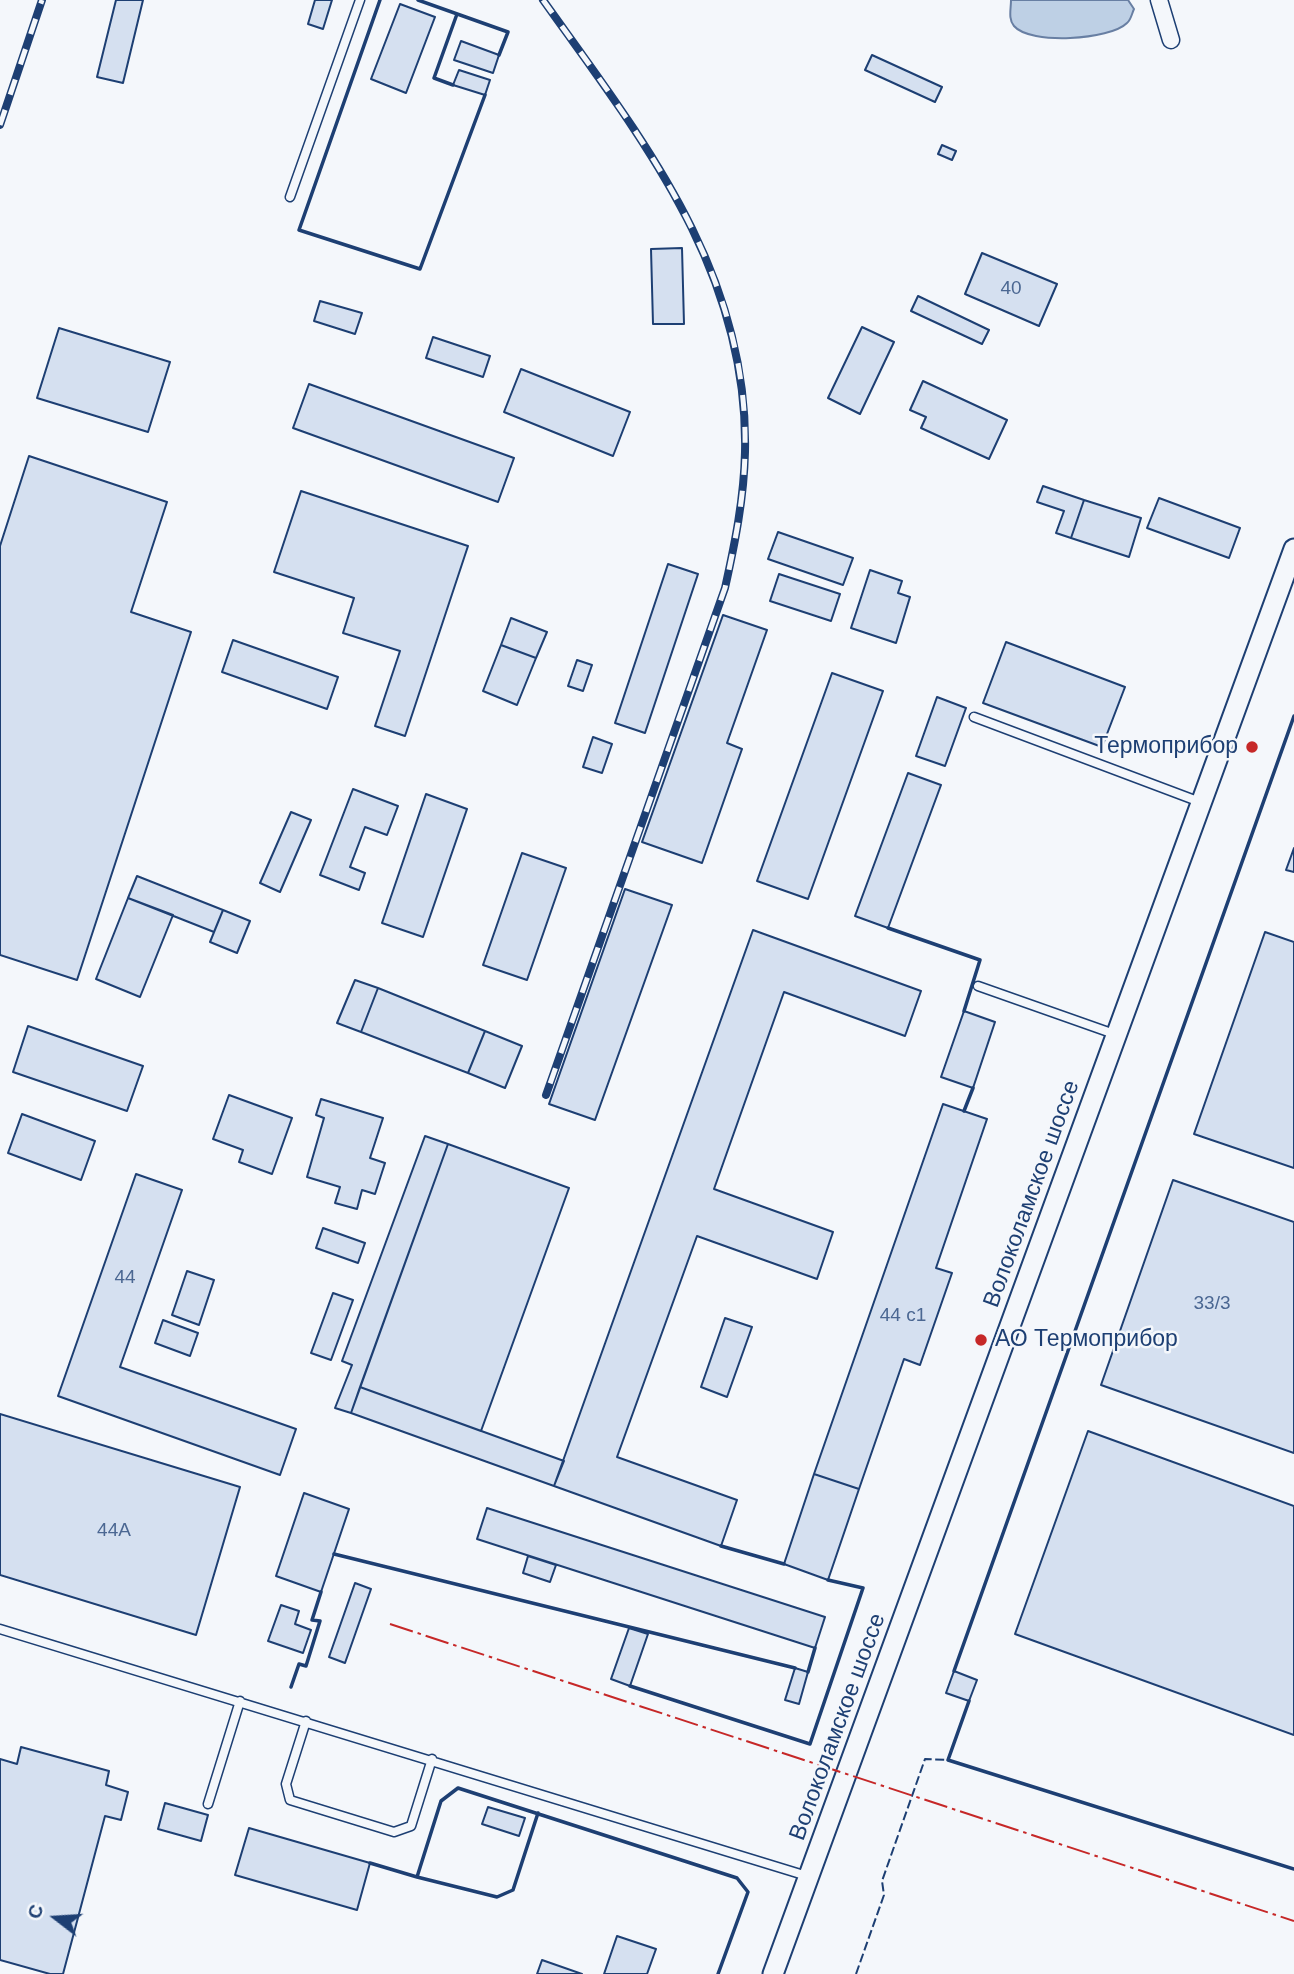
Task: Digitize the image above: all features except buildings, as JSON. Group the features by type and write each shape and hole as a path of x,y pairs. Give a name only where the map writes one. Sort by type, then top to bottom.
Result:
{"street":[{"path":"1159,0 1171,40"},
{"name":"Волоколамское шоссе","path":"772,1974 1294,549"}],"lane":[{"path":"290,197 360,0"},
{"path":"974,718 1201,802"},
{"path":"978,986 1117,1035"},
{"path":"0,1629 432,1759 808,1877"},
{"path":"208,1804 240,1701"},
{"path":"306,1721 286,1784 290,1800 394,1832 411,1826 432,1759"}],"water":[{"path":"1011,0 1128,0 1134,9 1128,22 1118,29 1088,36 1052,38 1023,32 1014,26 1010,17"}],"railway":[{"path":"0,125 42,0"},
{"path":"543,0 651,156 683,210 709,266 729,325 742,386 745,452 743,486 725,588 546,1095"}],"fence":[{"path":"856,1974 884,1895 882,1881 925,1759 948,1760"}],"wall":[{"path":"380,0 299,230 420,269 485,95"},
{"path":"418,0 508,32 499,55"},
{"path":"453,85 434,78 457,14"},
{"path":"954,1671 1294,716"},
{"path":"888,928 980,960 964,1011"},
{"path":"964,1111 973,1088"},
{"path":"721,1546 784,1564"},
{"path":"334,1554 795,1668"},
{"path":"630,1686 810,1744 863,1588 828,1580"},
{"path":"291,1687 299,1664 306,1666 320,1621 312,1620 321,1592"},
{"path":"808,1672 815,1648"},
{"path":"969,1701 948,1760 1294,1869"},
{"path":"370,1863 417,1877 441,1801 458,1788 737,1878 748,1892 718,1974"},
{"path":"417,1877 497,1897 513,1890 538,1813"}],"power":[{"path":"390,1624 1294,1921"}],"place":[{"name":"Термоприбор","path":"1252,747"},
{"name":"АО Термоприбор","path":"981,1340"}]}
